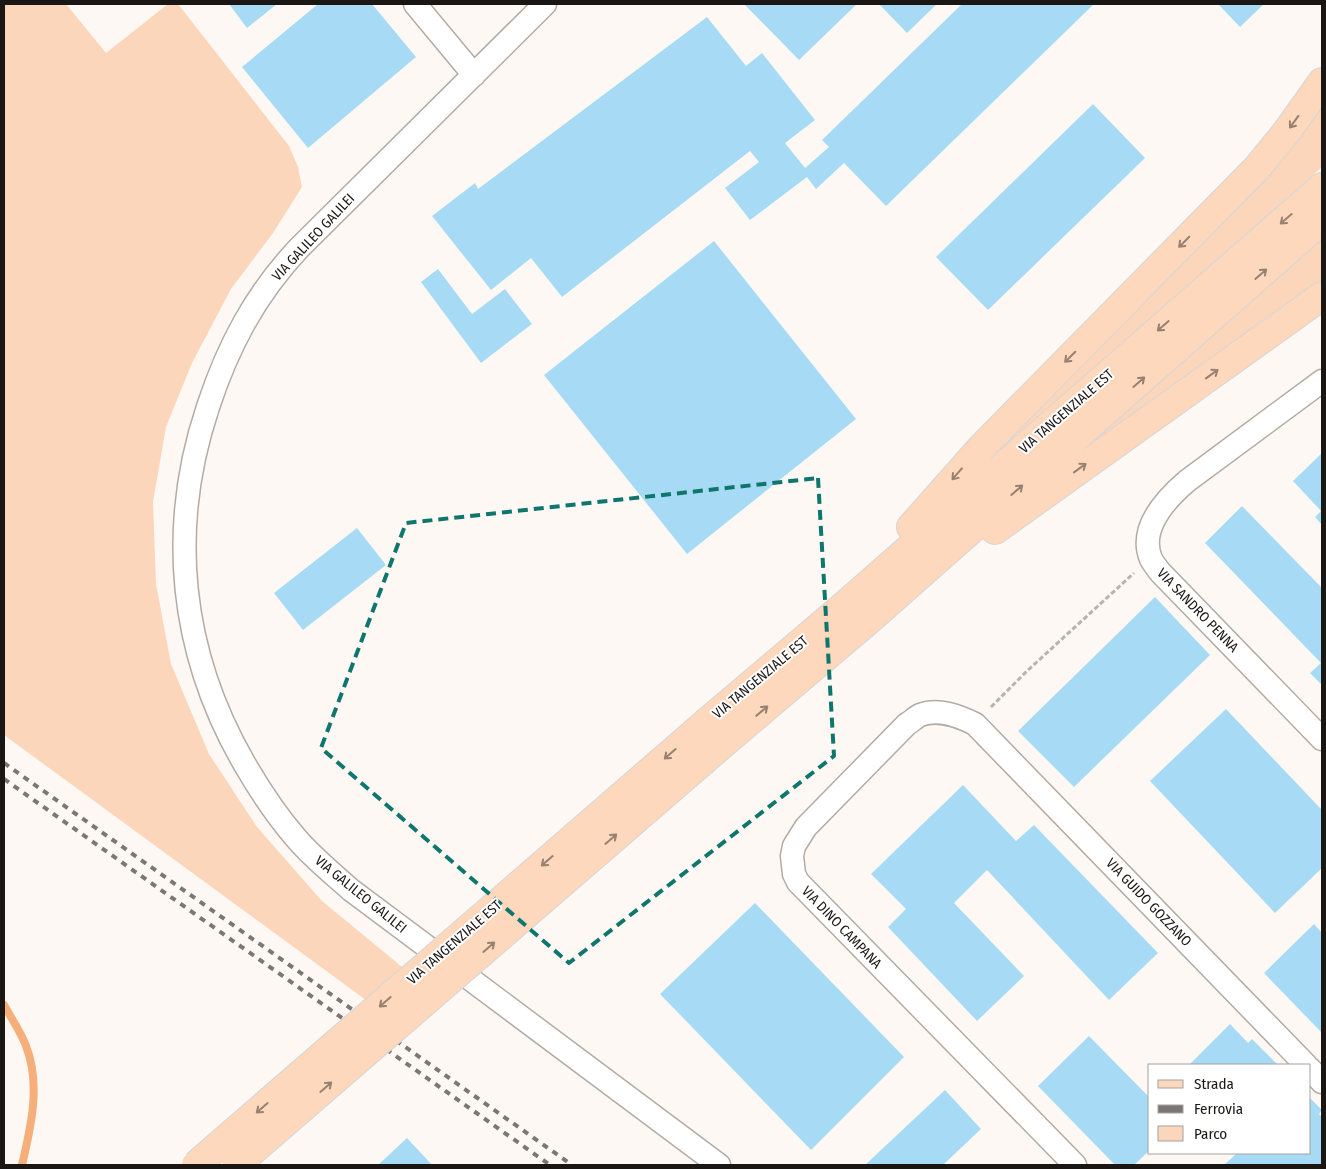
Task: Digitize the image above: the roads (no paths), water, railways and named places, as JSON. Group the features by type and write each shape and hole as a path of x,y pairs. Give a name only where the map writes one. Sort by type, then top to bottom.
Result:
{"main road":[{"path":"838,611 981,448 1257,168 1288,130 1322,82"},
{"name":"VIA TANGENZIALE EST","path":"196,1165 707,722 838,611 1322,187"},
{"name":"VIA TANGENZIALE EST","path":"236,1165 870,619 1322,220"},
{"path":"870,619 1322,296"}],"street":[{"path":"415,4 474,75"},
{"name":"VIA GALILEO GALILEI","path":"545,4 278,270 240,329 218,375 193,459 185,527 184,562 194,638 214,703 237,751 275,812 296,838 351,890 719,1165"},
{"name":"VIA SANDRO PENNA","path":"1322,381 1187,481 1170,496 1159,510 1151,525 1148,543 1151,558 1160,572 1322,739"},
{"name":"VIA DINO CAMPANA","path":"983,732 949,713 920,715 907,724 799,837 794,846 792,856 794,874 805,889 875,962 1075,1165"},
{"name":"VIA GUIDO GOZZANO","path":"983,732 1305,1064"},
{"path":"1311,1070 1322,1082"}],"waterway":[{"path":"4,1005 24,1041 31,1060 33,1075 33,1106 29,1136 22,1165"}],"railway":[{"path":"4,763 572,1165"},
{"path":"4,779 550,1165"}]}
